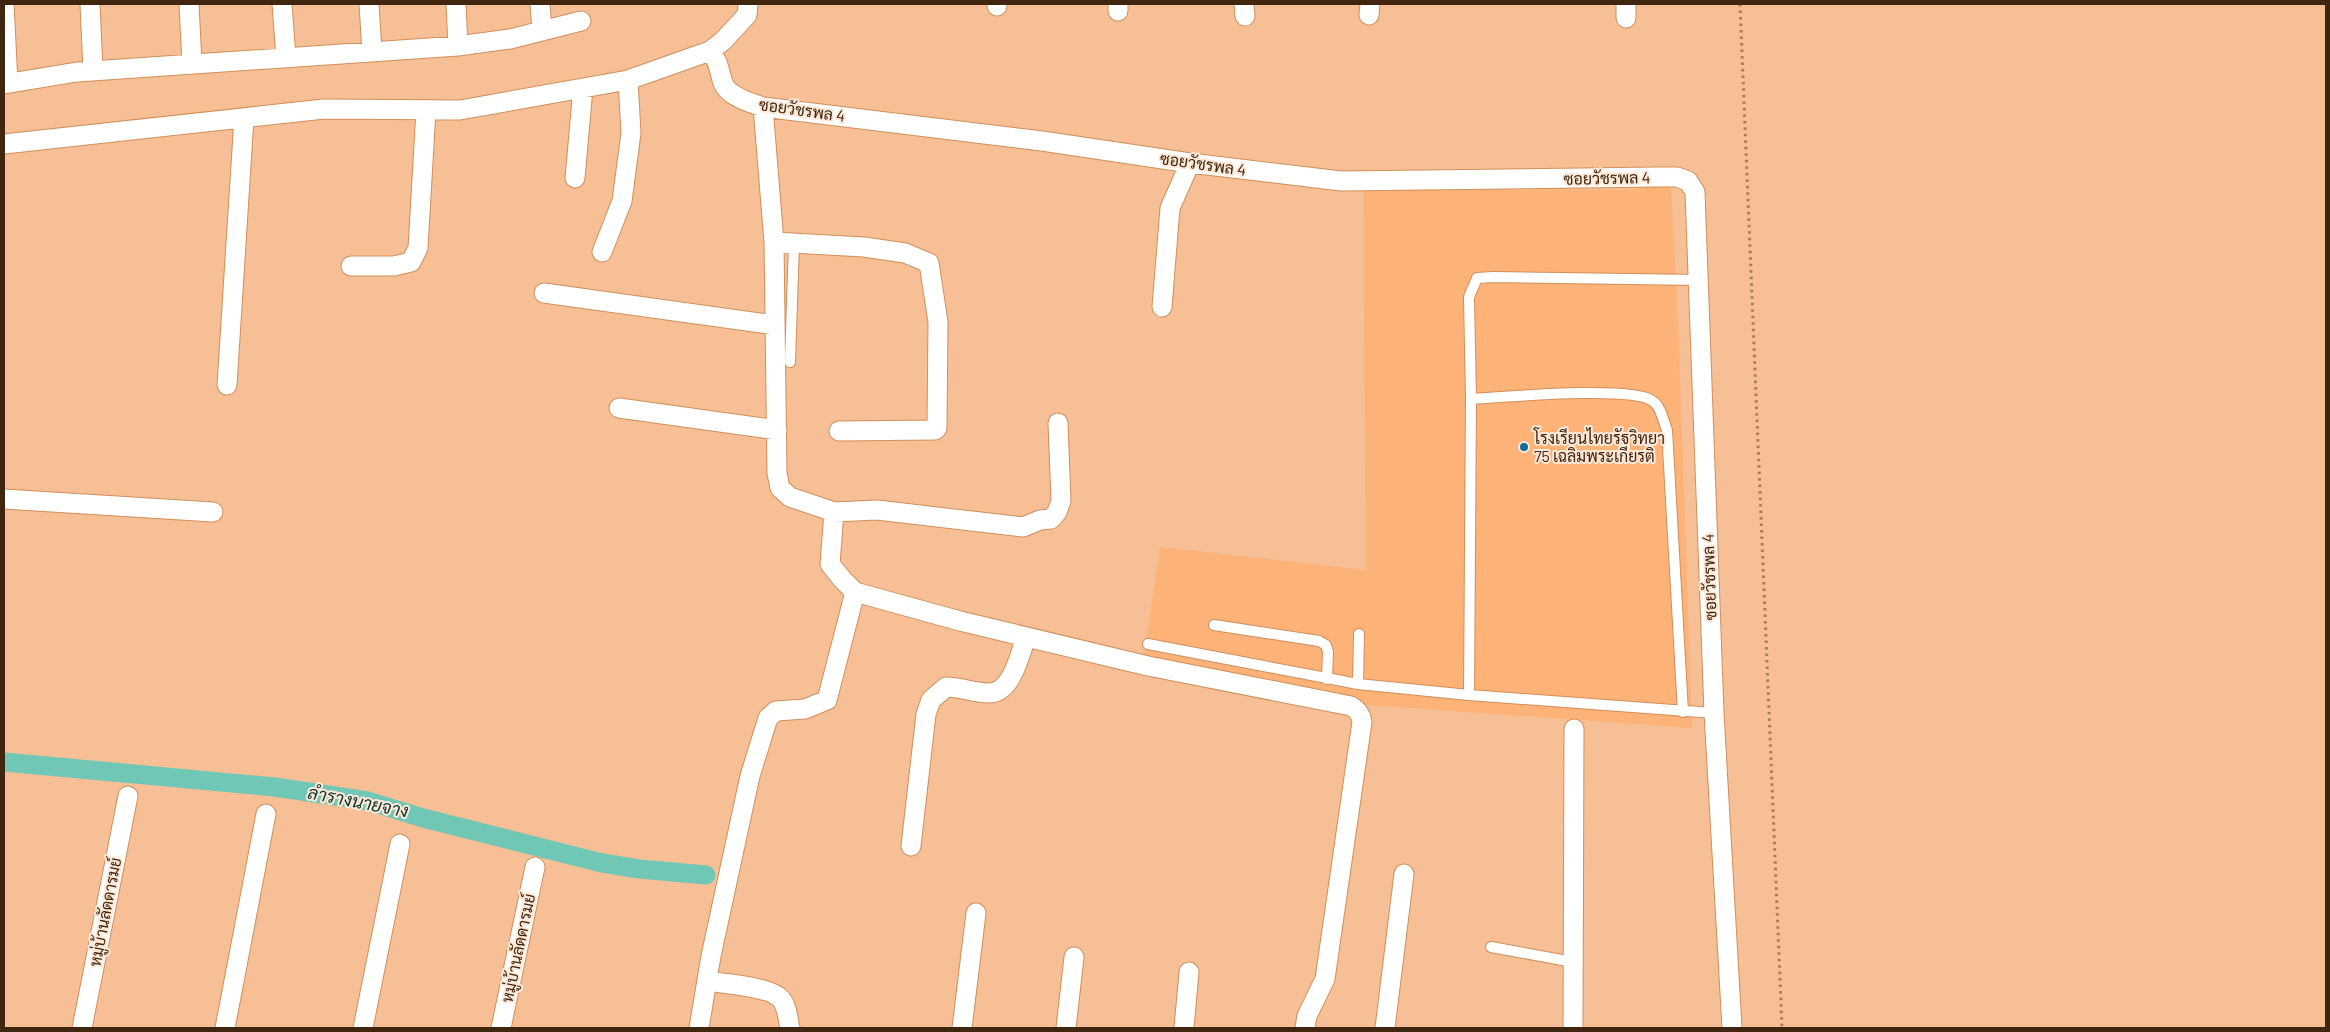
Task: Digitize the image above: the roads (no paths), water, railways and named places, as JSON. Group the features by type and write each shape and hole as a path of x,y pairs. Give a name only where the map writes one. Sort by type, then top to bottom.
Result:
{"street":[{"path":"4,4 6,83 92,71 458,46 510,39 581,21"},
{"path":"90,4 92,71"},
{"path":"189,4 192,64"},
{"path":"282,4 286,58"},
{"path":"369,4 372,52"},
{"path":"456,4 458,46"},
{"path":"540,4 542,31"},
{"path":"4,144 324,109 460,110 628,80 710,51 723,41 747,15 748,4"},
{"name":"ซอยวัชรพล 4","path":"710,51 717,59 724,86 744,101 762,106 1042,141 1190,163 1341,181 1677,177 1688,180 1695,192 1700,280 1714,713 1732,1028"},
{"path":"602,252 622,201 631,133 628,80"},
{"path":"575,178 583,88"},
{"path":"762,106 774,242 777,473 780,488 790,497 834,512 877,510 1023,527 1040,520 1051,519 1057,512 1061,501 1058,423"},
{"path":"351,266 394,266 411,262 418,248 426,110"},
{"path":"227,385 244,118"},
{"path":"1162,307 1170,208 1190,163"},
{"path":"774,242 864,247 905,252 929,263 938,322 937,428 935,430 839,431"},
{"path":"544,293 775,325"},
{"path":"619,408 777,430"},
{"path":"4,499 214,512"},
{"path":"834,512 830,564 855,592 1026,637 1148,666 1351,706 1361,715 1362,722 1324,979 1307,1016 1306,1028"},
{"path":"699,1028 750,776 768,718 776,711 805,710 827,700 855,592"},
{"path":"911,846 926,714 931,700 946,687 990,693 1002,690 1010,679 1026,637"},
{"path":"1573,1028 1574,729"},
{"name":"หมู่บ้านลัดดารมย์","path":"82,1028 128,796"},
{"path":"225,1028 266,814"},
{"path":"363,1028 400,844"},
{"name":"หมู่บ้านลัดดารมย์","path":"501,1028 535,867"},
{"path":"1385,1028 1404,874"},
{"path":"962,1028 976,913"},
{"path":"1066,1028 1074,957"},
{"path":"1184,1028 1189,972"},
{"path":"707,981 772,991 782,1000 790,1028"}],"lane":[{"path":"790,362 794,243"},
{"path":"1469,695 1471,398 1469,297 1472,285 1477,278 1493,277 1700,280"},
{"path":"1471,398 1620,393 1652,400 1659,408 1666,430 1683,712"},
{"path":"1214,625 1319,641 1326,645 1328,652 1327,679"},
{"path":"1358,684 1359,634"},
{"path":"1148,644 1358,684 1469,695 1714,713"},
{"path":"1491,947 1573,962"}],"waterway":[{"name":"ลำรางนายจาง","path":"4,762 275,787 368,801 423,818 602,863 639,869 706,875"}],"place":[{"name":"โรงเรียนไทยรัฐวิทยา 75 เฉลิมพระเกียรติ","path":"1524,447"}]}
